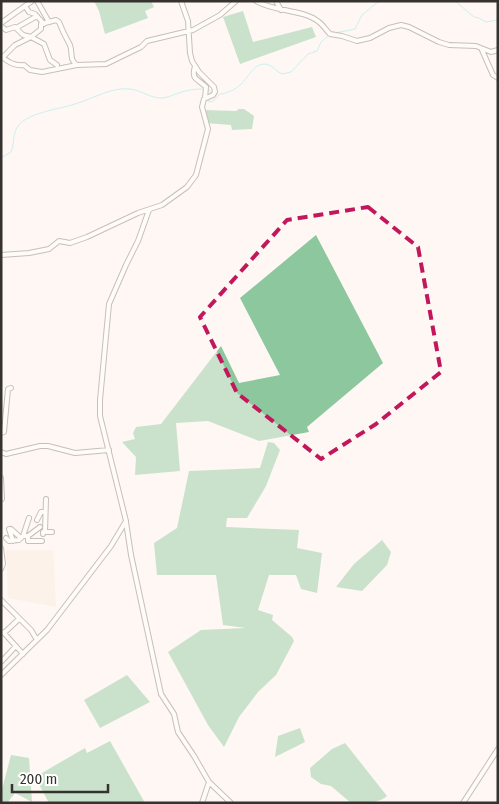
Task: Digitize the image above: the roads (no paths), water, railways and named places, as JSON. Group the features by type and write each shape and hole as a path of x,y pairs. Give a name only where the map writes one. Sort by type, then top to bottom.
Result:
{"street":[{"path":"32,1 1,24 6,30 16,28 37,16"},
{"path":"36,1 46,23"},
{"path":"181,1 189,31 190,53 195,66 214,87 214,94 205,98"},
{"path":"77,65 72,60 70,47 59,22 56,20 41,25 41,29 32,37 15,45 2,57 12,64 24,65 36,72 77,65 106,64 140,47 147,41 193,30 220,15 236,1"},
{"path":"256,1 276,10 314,19 320,22 330,34 354,41 370,38 388,28 401,25 409,26 439,42 449,45 463,44 491,52 498,50"},
{"path":"276,1 281,10"},
{"path":"25,6 30,12 46,23"},
{"path":"16,28 23,35 32,37 44,44 50,60 57,65"},
{"path":"480,48 493,75 498,78"},
{"path":"1,254 29,253 49,248 59,241 70,243 168,202 187,187 196,175 208,129 202,107 206,88 194,78 195,66"},
{"path":"149,210 138,241 107,311 108,325 100,409 111,466 126,521 131,555 160,689 174,714 178,732 209,782 231,803"},
{"path":"1,433 4,432 8,389 11,388"},
{"path":"1,410 6,409"},
{"path":"1,452 6,454 48,446 75,453 109,450"},
{"path":"1,478 2,499"},
{"path":"46,499 45,512 48,532"},
{"path":"36,520 41,512 45,512"},
{"path":"24,537 29,518"},
{"path":"1,675 47,630 111,546 126,521"},
{"path":"6,538 9,541 19,540 40,527"},
{"path":"14,541 9,530 28,540 42,541"},
{"path":"1,548 1,569"},
{"path":"1,601 30,630 37,640"},
{"path":"19,619 3,632 23,654"},
{"path":"1,662 16,646"},
{"path":"463,803 498,749"},
{"path":"202,803 209,782"}],"waterway":[{"path":"335,33 355,29 362,15 382,1"},
{"path":"455,1 474,17 486,22 498,20"},
{"path":"208,99 209,102 213,101 220,94 236,88 260,65 269,65 282,74 291,72 308,54 317,51 321,42 329,35"},
{"path":"1,158 11,152 18,126 29,117 78,103 110,91 130,89 159,98 196,89 208,89 211,94"}]}
